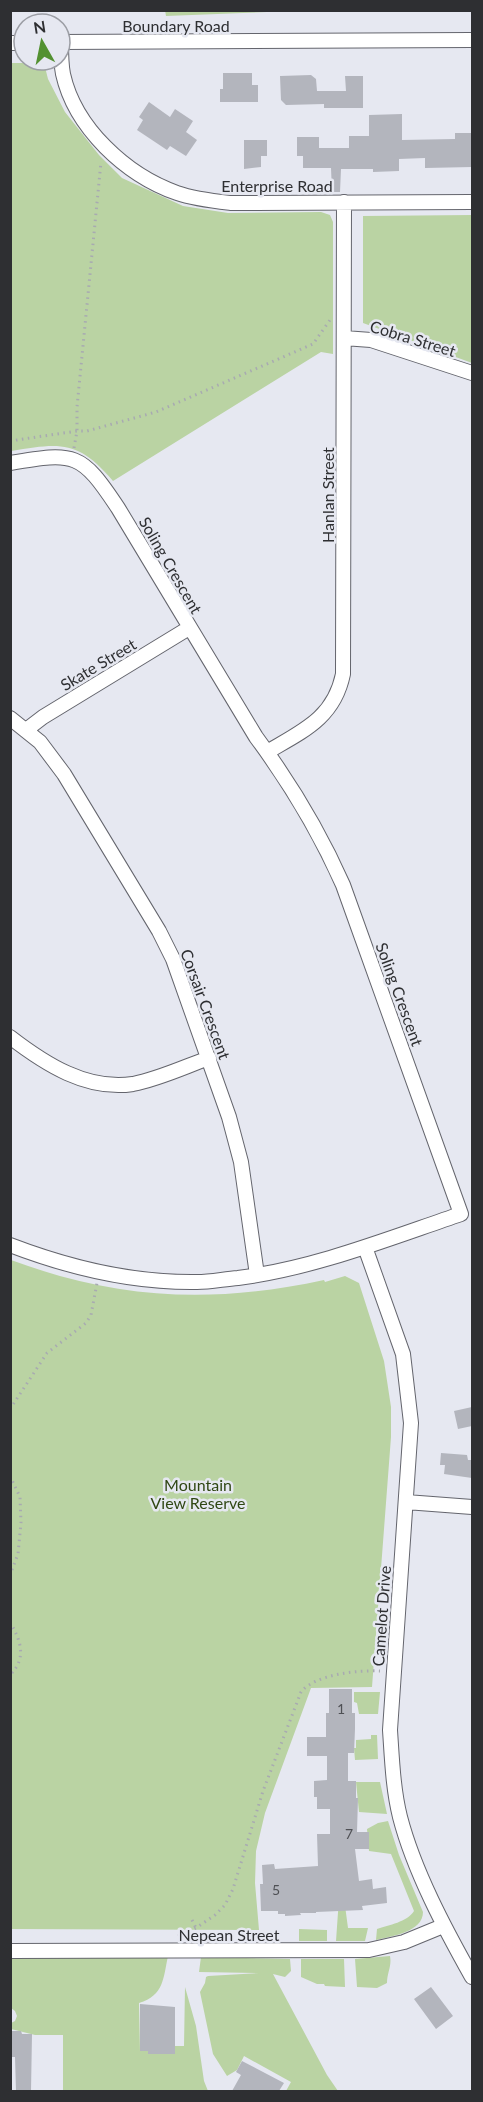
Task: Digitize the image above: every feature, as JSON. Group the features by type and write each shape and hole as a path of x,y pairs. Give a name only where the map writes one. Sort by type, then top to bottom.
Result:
{"street":[{"name":"Boundary Road","path":"72,42 472,40"},
{"name":"Enterprise Road","path":"63,72 69,94 82,117 110,151 152,182 190,197 231,202 472,202"},
{"name":"Hanlan Street","path":"267,752 320,718 336,698 343,674 344,202"},
{"name":"Cobra Street","path":"344,338 370,340 472,373"},
{"path":"10,463 54,456 72,459"},
{"name":"Soling Crescent","path":"10,1245 43,1257 143,1280 199,1282 257,1275 313,1264 467,1212 343,885 325,847 189,628 118,508 98,478 86,466 72,459"},
{"name":"Skate Street","path":"26,730 189,628"},
{"name":"Corsair Crescent","path":"10,718 40,742 64,774 159,931 177,968 230,1117 241,1162 257,1275"},
{"path":"10,1037 55,1067 81,1079 108,1084 125,1085 146,1081 209,1058"},
{"name":"Camelot Drive","path":"365,1247 403,1354 411,1423 390,1730 400,1816 443,1926 472,1977"},
{"path":"406,1502 472,1507"},
{"name":"Nepean Street","path":"10,1951 369,1950 404,1942 443,1926"}],"path":[{"path":"72,459 77,431 101,162 110,151"},
{"path":"10,441 87,431 156,412 313,344 331,319 344,317"},
{"path":"10,1409 47,1353 86,1323 91,1315 99,1271"},
{"path":"10,1476 20,1497 21,1523 18,1554 10,1575"},
{"path":"10,1622 20,1641 21,1649 18,1666 10,1675"},
{"path":"177,1950 177,1936 196,1928 215,1915 225,1905 233,1889 263,1791 301,1692 310,1683 358,1670 394,1672"},
{"path":"192,1920 196,1928"}],"green space":[{"path":"165,10 293,10 293,11 166,16"},
{"path":"11,63 12,72 46,72 65,112 99,155 122,178 183,206 228,213 321,212 330,215 333,222 333,354 321,352 113,481 101,468 79,451 56,446 11,451"},
{"path":"472,215 472,363 363,323 363,216"},
{"name":"Mountain View Reserve","path":"11,1260 90,1283 166,1294 243,1293 324,1280 325,1282 345,1276 359,1283 384,1361 391,1407 391,1437 372,1687 311,1688 265,1813 256,1851 255,1883 259,1930 11,1929"},
{"path":"354,1692 380,1692 378,1714 359,1714 357,1703 354,1702"},
{"path":"371,1735 377,1735 378,1759 355,1760 356,1740 371,1739"},
{"path":"356,1782 380,1782 387,1814 359,1812"},
{"path":"388,1821 399,1855 423,1912 422,1919 412,1929 376,1940 377,1929 402,1920 414,1911 391,1854 369,1851 367,1829"},
{"path":"339,1898 344,1898 348,1928 368,1928 365,1941 336,1941"},
{"path":"299,1929 327,1930 327,1941 299,1941"},
{"path":"168,1956 158,1991 139,2003 140,2051 148,2051 149,2054 174,2054 175,2046 184,2046 185,1987 196,2026 204,2081 208,2091 63,2091 63,2035 35,2035 11,2029 11,2023 17,2016 11,2008 11,1957"},
{"path":"390,1956 387,1983 377,1988 357,1987 355,1959"},
{"path":"201,1957 290,1959 291,1971 285,1977 273,1974 327,2075 338,2091 286,2091 291,2082 244,2056 237,2070 227,2076 213,2054 200,1992 208,1976 259,1973 199,1972"},
{"path":"301,1959 344,1959 345,1987 325,1986 301,1977"}],"building":[{"path":"223,73 252,73 252,85 258,85 258,102 220,102"},
{"path":"311,75 316,79 317,91 346,91 345,76 363,76 363,108 324,108 324,104 286,105 281,100 280,76"},
{"path":"149,102 170,117 175,109 193,121 186,132 197,140 186,156 170,146 167,150 137,130 143,120 139,117"},
{"path":"402,114 402,140 455,139 455,133 472,133 472,167 425,168 425,158 399,159 399,171 373,172 373,169 341,169 340,192 332,192 331,168 303,168 303,156 297,156 297,137 319,137 319,148 349,148 349,136 369,136 369,115"},
{"path":"244,140 267,140 267,156 261,156 261,167 244,169"},
{"path":"472,1407 472,1426 458,1429 454,1411"},
{"path":"441,1453 467,1455 468,1460 472,1460 472,1478 444,1474 445,1465 440,1465"},
{"path":"329,1689 352,1689 352,1713 355,1713 354,1753 348,1753 348,1781 356,1781 357,1832 369,1832 369,1849 355,1849 359,1881 372,1879 373,1889 386,1887 387,1903 362,1906 363,1910 300,1913 301,1915 285,1916 285,1914 278,1914 278,1911 261,1911 262,1865 274,1864 275,1869 318,1866 317,1834 330,1834 330,1809 317,1809 317,1797 314,1797 314,1781 327,1780 327,1756 307,1756 307,1737 326,1737"},
{"path":"431,1987 453,2016 436,2029 414,1999"},
{"path":"140,2004 175,2007 175,2054 148,2054 148,2051 140,2051"},
{"path":"10,2031 32,2034 31,2091 16,2091 15,2057 10,2057"},
{"path":"242,2061 284,2083 279,2091 232,2091 241,2075 236,2072"}]}
